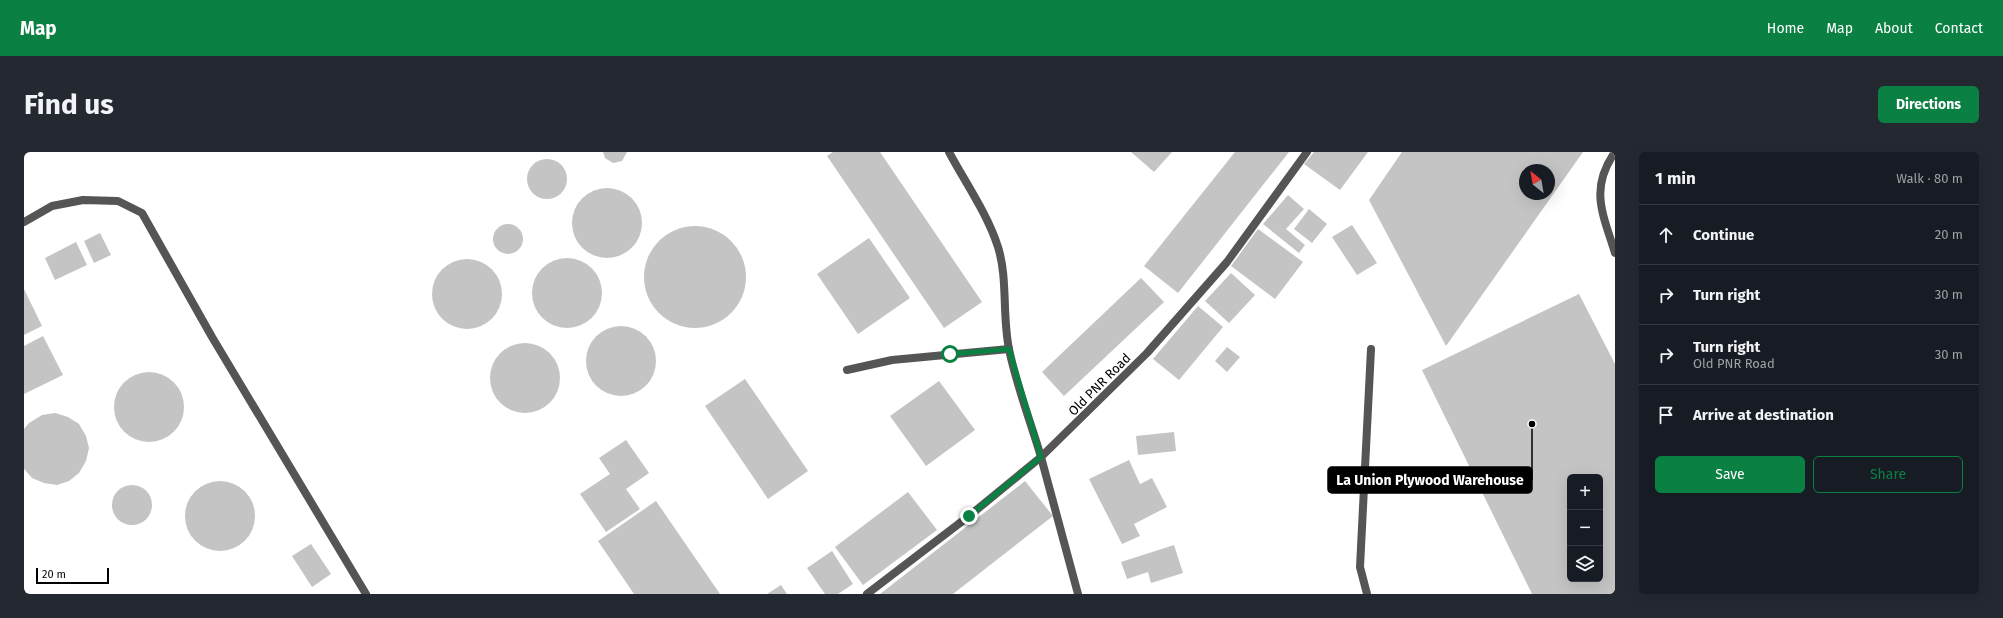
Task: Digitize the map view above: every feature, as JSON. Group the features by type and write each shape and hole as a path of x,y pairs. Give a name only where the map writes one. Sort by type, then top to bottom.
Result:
{"street":[{"path":"949,152 998,246 1003,267 1004,303 1009,349 1041,457 1078,594"},
{"name":"Old PNR Road","path":"867,594 969,516 1041,457 1147,353 1227,262 1307,152"},
{"path":"1615,152 1606,166 1599,188 1603,216 1615,253"},
{"path":"24,222 52,206 83,200 118,201 142,213 212,337 366,594"},
{"path":"847,370 892,360 1009,349"},
{"path":"1367,594 1360,567 1371,349"}],"building":[{"path":"603,152 627,152 622,161 613,163 605,158"},
{"path":"833,152 880,152 982,302 944,328 827,156"},
{"path":"1131,152 1172,152 1154,172"},
{"path":"1235,152 1289,152 1178,293 1144,266"},
{"path":"1314,152 1368,152 1340,190 1304,164"},
{"path":"1402,152 1583,152 1555,192 1555,164 1519,164 1519,200 1549,200 1446,346 1369,200"},
{"path":"551,159 558,162 564,168 567,179 566,187 558,196 551,199 543,199 536,196 528,187 527,175 530,168 539,160"},
{"path":"600,188 614,188 627,194 636,203 640,209 642,223 640,237 632,248 621,256 614,258 600,258 593,256 582,248 574,237 572,230 572,216 574,209 582,198 593,190"},
{"path":"1288,195 1304,209 1286,229 1305,245 1299,253 1263,224"},
{"path":"1309,209 1327,224 1312,243 1294,229"},
{"path":"508,224 519,228 523,239 519,250 508,254 497,250 493,239 497,228"},
{"path":"1352,225 1377,263 1357,275 1332,237"},
{"path":"695,226 715,229 724,234 738,248 743,257 746,277 743,297 738,306 724,320 715,325 695,328 675,325 666,320 652,306 647,297 644,277 647,257 652,248 666,234 675,229"},
{"path":"1258,229 1303,262 1275,299 1231,266"},
{"path":"100,233 111,255 94,263 84,241"},
{"path":"869,238 910,298 858,334 817,274"},
{"path":"76,242 87,265 55,280 45,258"},
{"path":"560,258 574,258 587,264 596,273 602,286 600,306 592,318 574,328 560,328 547,322 538,313 532,300 532,286 538,273 547,264"},
{"path":"460,259 474,259 487,265 496,274 502,287 500,307 492,319 474,329 460,329 447,323 438,314 432,301 432,287 438,274 447,265"},
{"path":"1231,273 1255,295 1229,323 1205,301"},
{"path":"1141,278 1164,302 1064,396 1042,372"},
{"path":"24,289 42,326 24,335"},
{"path":"1579,294 1615,364 1615,594 1532,594 1422,370"},
{"path":"1198,306 1223,327 1179,380 1153,359"},
{"path":"614,326 628,326 641,332 650,341 656,354 654,374 646,386 628,396 614,396 601,390 592,381 586,368 586,354 592,341 601,332"},
{"path":"43,336 63,375 24,394 24,346"},
{"path":"518,343 532,343 545,349 554,358 560,371 558,391 550,403 532,413 518,413 505,407 496,398 490,385 490,371 496,358 505,349"},
{"path":"1227,347 1240,357 1227,372 1215,361"},
{"path":"142,372 156,372 169,378 178,387 182,393 184,407 182,421 174,432 163,440 156,442 142,442 135,440 124,432 116,421 114,414 114,400 116,393 124,382 135,374"},
{"path":"745,379 808,471 768,499 705,406"},
{"path":"939,381 975,430 926,466 890,416"},
{"path":"55,413 68,417 79,424 86,436 89,448 86,461 79,473 69,481 57,485 44,483 32,478 24,469 24,429 29,423 42,415"},
{"path":"1174,432 1176,451 1138,455 1136,436"},
{"path":"626,440 649,473 626,489 640,509 606,532 580,494 610,474 599,458"},
{"path":"1129,460 1140,484 1152,478 1167,507 1134,524 1140,536 1122,544 1089,479"},
{"path":"213,481 227,481 240,487 249,496 255,509 253,529 245,541 227,551 213,551 200,545 191,536 185,523 185,509 191,496 200,487"},
{"path":"1025,481 1053,516 953,594 880,594"},
{"path":"136,485 143,488 149,494 152,505 151,513 143,522 136,525 128,525 121,522 113,513 112,501 115,494 124,486"},
{"path":"908,492 937,530 863,585 835,547"},
{"path":"656,501 720,594 634,594 598,541"},
{"path":"311,544 331,574 312,587 292,556"},
{"path":"1174,545 1183,573 1151,583 1148,572 1127,579 1121,562"},
{"path":"832,551 853,584 838,594 825,594 807,568"},
{"path":"781,585 787,594 767,594"}],"place":[{"name":"La Union Plywood Warehouse","path":"1532,424"}],"route":[{"path":"950,354 1009,349 1041,457 969,516"}]}
